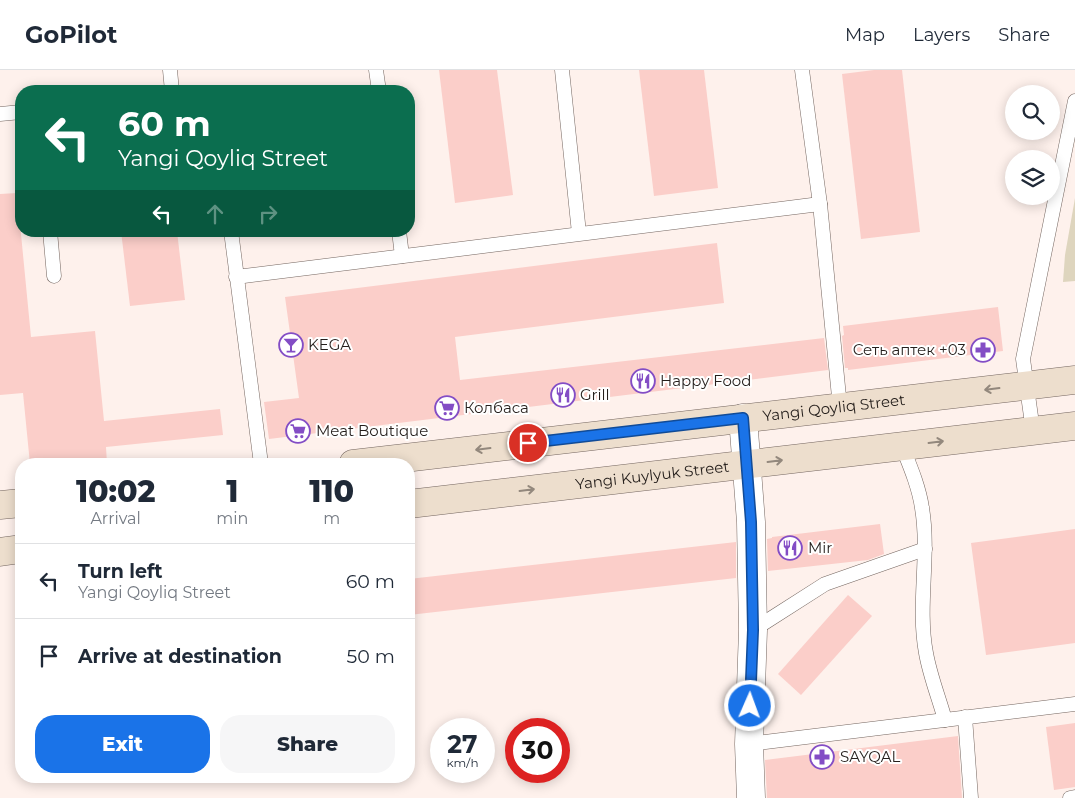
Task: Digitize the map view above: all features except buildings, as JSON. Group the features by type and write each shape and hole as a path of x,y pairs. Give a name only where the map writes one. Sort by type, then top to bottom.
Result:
{"main road":[{"name":"Yangi Qoyliq Street","path":"404,458 1075,380"},
{"name":"Yangi Kuylyuk Street","path":"415,503 1075,426"},
{"path":"0,505 15,504"},
{"path":"0,552 15,550"}],"street":[{"path":"743,418 751,522 753,630 748,744 751,798"}],"lane":[{"path":"170,70 171,85"},
{"path":"376,70 378,85"},
{"path":"562,70 579,233"},
{"path":"802,70 820,204 840,407"},
{"path":"1033,431 1024,359 1075,101"},
{"path":"0,114 15,113"},
{"path":"236,277 820,204"},
{"path":"51,237 54,276"},
{"path":"232,237 260,458"},
{"path":"400,237 402,256"},
{"path":"902,446 914,478 922,508 924,549 922,600 926,653 945,720"},
{"path":"753,630 825,584 924,549"},
{"path":"748,744 1075,704"},
{"path":"965,717 971,798"},
{"path":"1070,798 1075,797"}],"shaded area":[{"path":"1075,198 1075,281 1063,282 1065,255"}],"place":[{"name":"KEGA","path":"291,345"},
{"name":"Сеть аптек +03","path":"983,350"},
{"name":"Happy Food","path":"643,381"},
{"name":"Grill","path":"563,395"},
{"name":"Колбаса","path":"447,408"},
{"name":"Meat Boutique","path":"298,431"},
{"name":"Mir","path":"790,548"},
{"name":"SAYQAL","path":"822,757"}],"route":[{"path":"528,443 743,418 751,522 753,630 750,706"}]}
